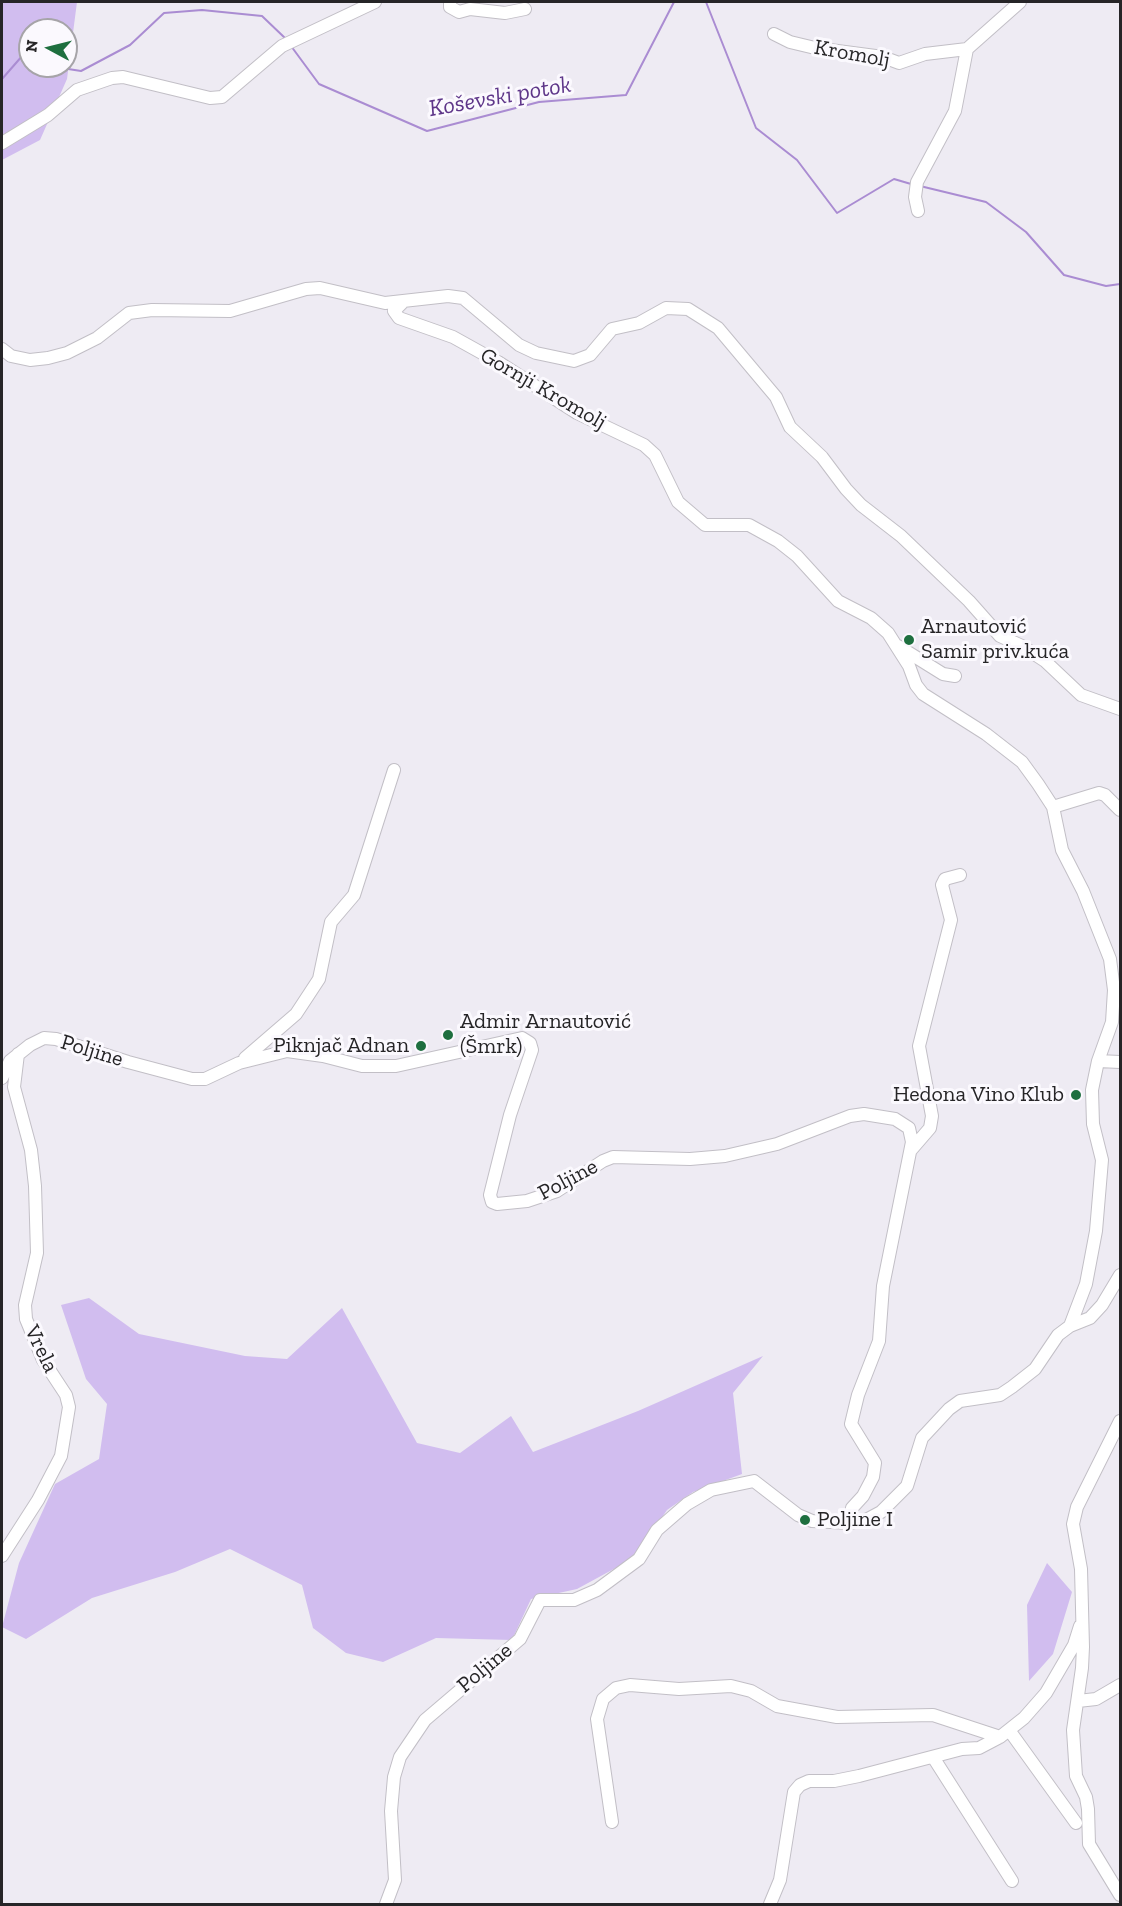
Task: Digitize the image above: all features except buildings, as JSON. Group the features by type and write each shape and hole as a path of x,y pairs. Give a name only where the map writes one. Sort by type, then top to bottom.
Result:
{"street":[{"path":"2,143 48,115 77,90 112,78 123,77 210,98 229,93 255,66 289,43 375,2"},
{"path":"450,2 450,7 459,12 470,9 505,13 525,9"},
{"path":"918,211 917,186 955,111 967,49 1020,2"},
{"name":"Kromolj","path":"774,34 790,42 815,48 883,57 899,63 925,54 967,49"},
{"path":"2,349 11,356 30,360 48,358 67,353 97,338 129,313 152,310 230,311 306,289 334,289 370,300 402,303 448,296 463,298 519,345 536,353 574,361 590,355 612,329 639,323 666,308 688,309 718,328 776,397 790,428 822,457 861,505 901,536 969,601 1000,636 1022,646 1044,661 1081,695 1120,709"},
{"name":"Gornji Kromolj","path":"402,303 394,310 399,318 453,337 498,362 577,413 645,446 655,455 684,510 705,525 715,527 749,525 778,541 797,556 838,601 871,618 888,633 923,694 986,734 1022,762 1053,807 1062,850 1083,891 1110,959 1114,990 1112,1022 1098,1060 1092,1090 1093,1124 1102,1160 1096,1231 1086,1284 1071,1326"},
{"path":"895,644 943,674 955,676"},
{"path":"239,1063 296,1014 319,979 331,922 354,895 394,770"},
{"path":"1053,807 1099,793 1105,795 1120,810"},
{"path":"911,1150 930,1128 932,1116 919,1046 951,920 949,904 942,885 945,879 960,875"},
{"name":"Poljine","path":"2,1078 10,1061 44,1038 56,1039 128,1062 192,1078 205,1079 239,1063 287,1051 323,1056 362,1066 396,1066 522,1038 530,1043 532,1050 510,1115 489,1195 492,1202 497,1204 527,1201 557,1191 613,1157 690,1159 725,1156 777,1144 850,1116 864,1114 895,1119 909,1128 911,1150 883,1286 879,1341 858,1395 851,1424 875,1463 874,1470 863,1496 852,1508 849,1523"},
{"name":"Vrela","path":"2,1556 38,1500 61,1456 69,1407 66,1395 43,1360 26,1319 25,1305 36,1253 34,1186 31,1150 14,1087 18,1054"},
{"path":"1098,1060 1120,1062"},
{"name":"Poljine","path":"386,1905 395,1880 391,1811 394,1777 400,1757 425,1720 520,1639 540,1600 574,1599 597,1590 639,1559 657,1530 687,1504 711,1490 754,1481 798,1515 822,1523 866,1521 881,1512 907,1486 922,1438 949,1409 960,1401 1000,1395 1035,1369 1058,1335 1071,1326 1090,1318 1102,1305 1120,1275"},
{"path":"1120,1421 1077,1507 1073,1524 1081,1569 1082,1668 1073,1730 1073,1755 1076,1776 1086,1797 1089,1844 1120,1896"},
{"path":"770,1905 780,1880 794,1792 800,1785 809,1781 834,1781 859,1776 979,1748 1024,1718 1046,1693 1074,1645 1080,1626"},
{"path":"612,1822 597,1719 599,1706 609,1692 630,1685 679,1689 731,1686 751,1691 777,1706 837,1717 933,1715 1004,1733 1076,1823"},
{"path":"1078,1701 1096,1699 1120,1685"},
{"path":"933,1757 1012,1881"}],"shaded area":[{"path":"2,2 77,2 75,18 18,18 18,78 67,78 40,140 2,160"},
{"path":"89,1298 139,1334 245,1356 287,1359 342,1308 417,1443 460,1453 511,1416 533,1452 638,1411 763,1356 733,1393 742,1474 693,1492 667,1510 634,1558 577,1589 531,1599 512,1640 436,1638 383,1662 346,1653 313,1628 302,1585 230,1549 175,1572 92,1598 26,1639 2,1627 19,1563 55,1484 99,1459 107,1404 86,1379 61,1305"},
{"path":"1047,1563 1072,1592 1053,1654 1029,1681 1027,1605"}],"waterway":[{"name":"Koševski potok","path":"291,46 319,84 427,131 539,102 626,95 674,2"},
{"name":"Koševski potok","path":"706,2 756,128 797,160 837,213 894,179 911,184"},
{"name":"Koševski potok","path":"78,71 130,45 164,13 202,10 262,16 286,39"},
{"name":"Koševski potok","path":"2,79 18,61"},
{"name":"Koševski potok","path":"920,186 986,202 1026,232 1064,275 1106,286 1120,284"}],"place":[{"name":"Arnautović Samir priv.kuća","path":"909,640"},
{"name":"Admir Arnautović (Šmrk)","path":"448,1035"},
{"name":"Piknjač Adnan","path":"421,1046"},
{"name":"Hedona Vino Klub","path":"1076,1095"},
{"name":"Poljine I","path":"805,1520"}]}
